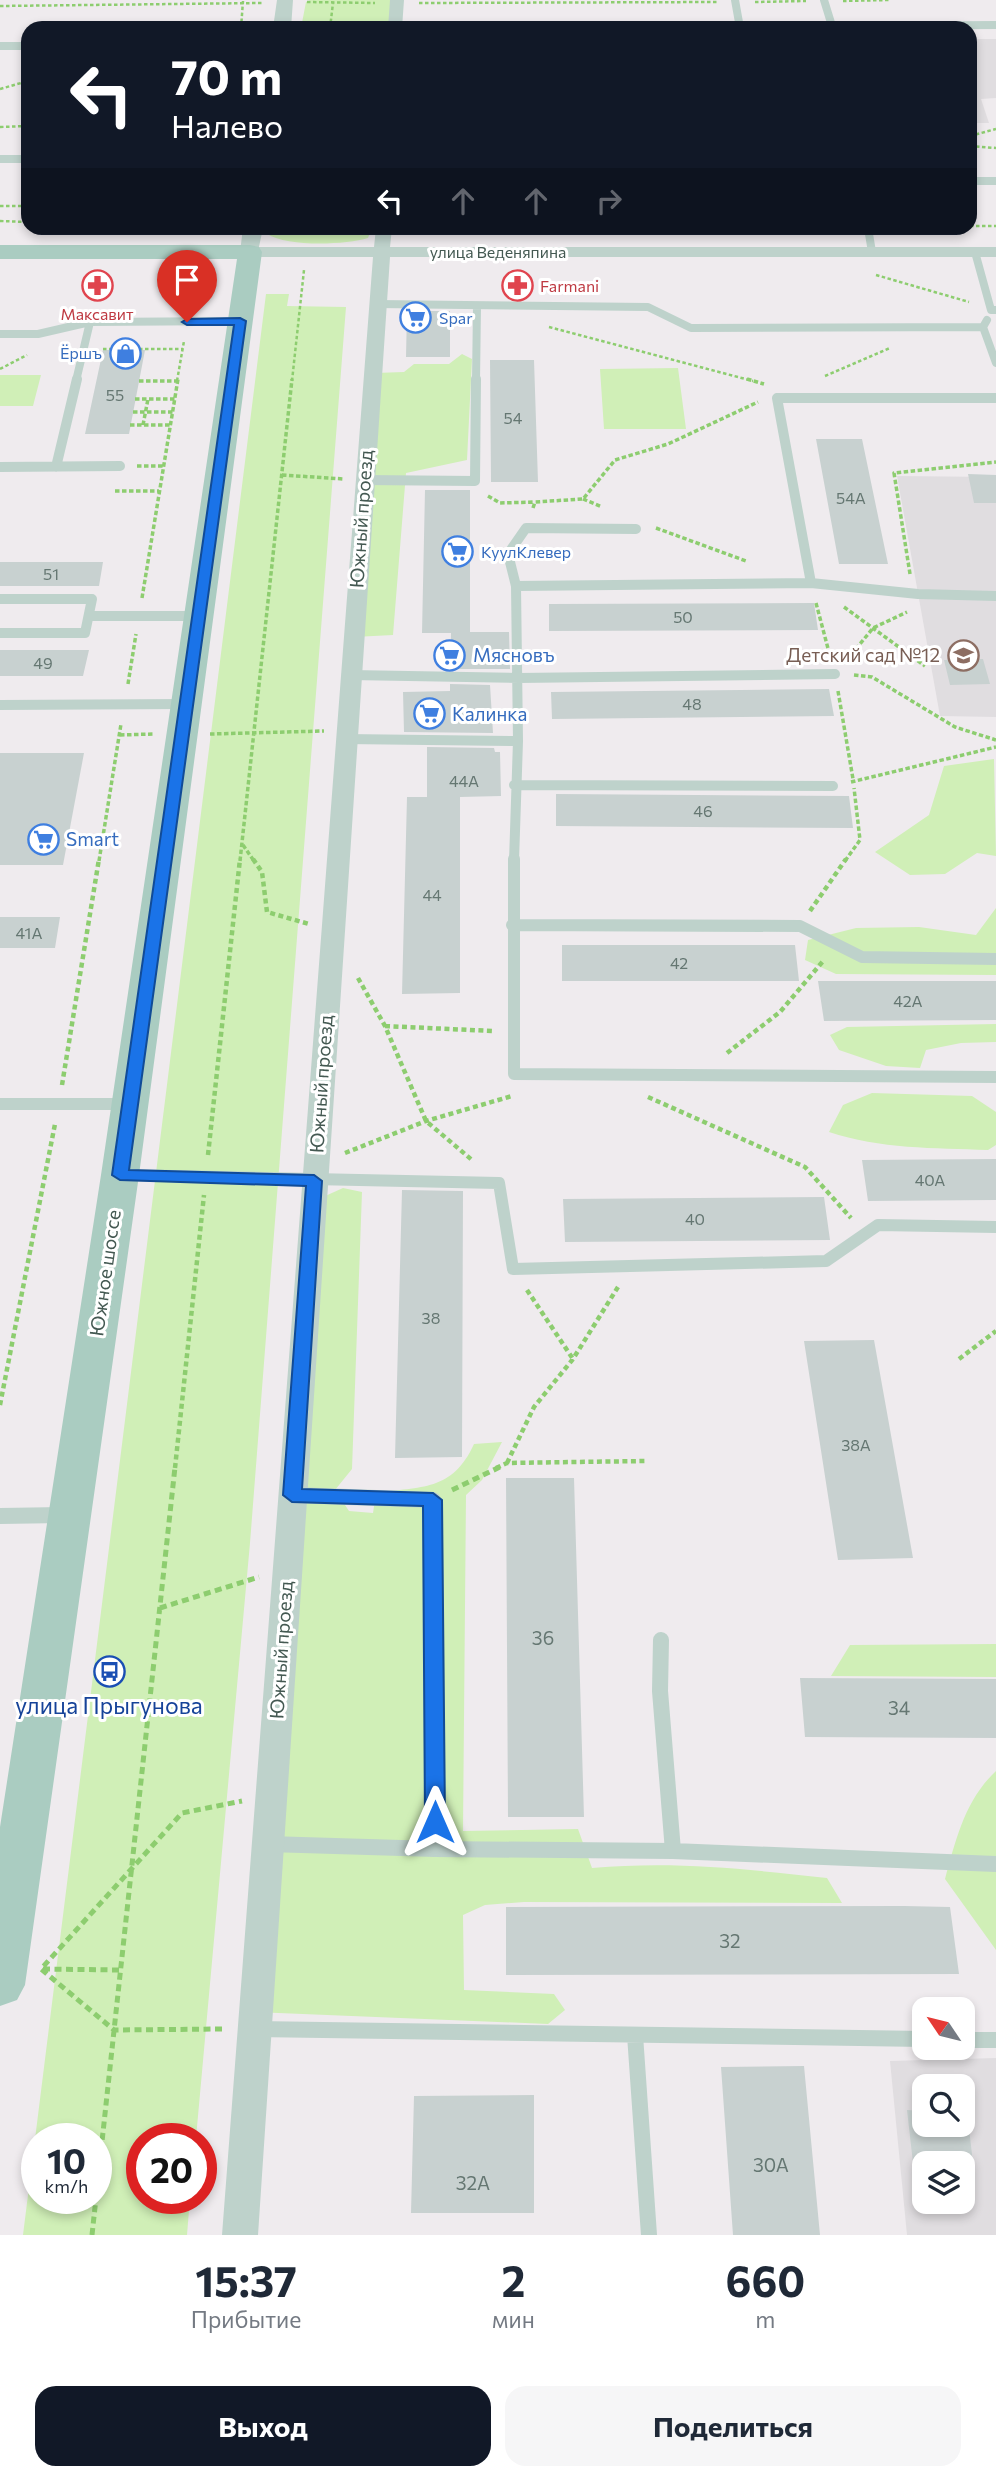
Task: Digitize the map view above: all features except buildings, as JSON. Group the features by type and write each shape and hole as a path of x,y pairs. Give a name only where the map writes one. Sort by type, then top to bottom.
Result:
{"main road":[{"name":"улица Веденяпина","path":"0,252 251,240"},
{"name":"Южное шоссе","path":"15,1974 70,1515 251,240"}],"street":[{"path":"283,21 285,0"},
{"path":"396,21 397,1"},
{"name":"улица Веденяпина","path":"251,240 384,239 872,252 996,252"},
{"name":"Южный проезд","path":"240,2235 363,480 376,304 384,239"}],"lane":[{"path":"736,1 739,21"},
{"path":"825,1 831,21"},
{"path":"977,25 996,25"},
{"path":"0,46 21,46"},
{"path":"0,159 21,159"},
{"path":"977,181 996,181"},
{"path":"869,235 872,252"},
{"path":"975,252 994,310 983,327"},
{"path":"376,304 648,307 691,328 983,327"},
{"path":"363,480 475,481 477,306"},
{"path":"0,334 38,334 90,322 240,321"},
{"path":"56,467 90,322"},
{"path":"983,327 996,363"},
{"path":"811,583 777,396 996,398"},
{"path":"0,467 120,466"},
{"path":"640,527 526,528 508,554 516,586 518,678 512,925 514,1074 996,1077"},
{"path":"516,586 811,583 914,594 996,596"},
{"path":"0,599 92,599 85,633 0,634"},
{"path":"89,616 197,615"},
{"path":"350,676 518,678 835,674"},
{"path":"0,705 125,704 183,719"},
{"path":"345,735 518,741"},
{"path":"514,785 833,786"},
{"path":"512,925 800,926 862,957 996,959"},
{"path":"0,1104 129,1104"},
{"path":"120,1175 206,1178 315,1173 499,1183 513,1269 826,1261 878,1225 996,1227"},
{"path":"292,1495 433,1500 435,1849"},
{"path":"0,1516 70,1515"},
{"path":"661,1640 660,1690 673,1852"},
{"path":"267,1844 673,1852 996,1864"},
{"path":"254,2029 912,2039"},
{"path":"635,2035 649,2235"},
{"path":"975,2040 996,2040"}],"path":[{"path":"306,2 888,0"},
{"path":"242,21 243,1"},
{"path":"0,5 243,1 263,3"},
{"path":"331,21 333,3"},
{"path":"0,89 21,83"},
{"path":"0,127 21,126"},
{"path":"977,134 996,128"},
{"path":"977,147 996,148"},
{"path":"0,206 21,206"},
{"path":"0,221 21,222"},
{"path":"977,226 996,226"},
{"path":"0,1405 59,1104 198,261"},
{"path":"864,271 994,310"},
{"path":"104,2123 303,272"},
{"path":"540,324 615,346 673,357 761,382 777,396 668,444 615,460 583,499"},
{"path":"823,377 865,362 928,327"},
{"path":"83,349 183,349"},
{"path":"139,382 177,381"},
{"path":"135,399 175,399"},
{"path":"143,425 148,399"},
{"path":"133,412 173,412"},
{"path":"130,425 170,425"},
{"path":"835,674 873,628 905,615 914,594 894,473 996,462"},
{"path":"282,475 363,480"},
{"path":"462,481 500,503 583,499 608,509"},
{"path":"115,491 159,491"},
{"path":"526,528 535,502"},
{"path":"640,527 746,561"},
{"path":"811,583 925,666"},
{"path":"800,926 860,840 835,674 811,583"},
{"path":"835,674 872,677 955,727 996,740"},
{"path":"120,735 183,719 254,733 345,735"},
{"path":"833,786 996,747"},
{"path":"242,844 262,872 267,912 332,930 385,1026 426,1121 499,1183"},
{"path":"699,1075 780,1012 837,944"},
{"path":"385,1026 515,1032"},
{"path":"315,1173 426,1121 511,1096 556,1074"},
{"path":"596,1074 805,1167 865,1234"},
{"path":"507,1464 534,1407 573,1359 632,1266"},
{"path":"513,1269 573,1359"},
{"path":"959,1359 996,1331"},
{"path":"433,1500 507,1464 645,1461"},
{"path":"160,1608 287,1569"},
{"path":"15,1974 132,1869 182,1813 271,1796"},
{"path":"15,1974 121,1970"},
{"path":"15,1974 114,2030 254,2029"},
{"path":"92,2235 94,2214"}],"shaded area":[{"path":"977,39 996,39 996,98 981,99 989,123 977,123"},
{"name":"Детский сад №12","path":"897,476 996,477 996,717 940,716"},
{"path":"996,2058 996,2235 907,2235 890,2061"}],"green space":[{"path":"392,0 390,21 302,21 306,2"},
{"path":"269,235 369,235 368,238 345,242 316,244"},
{"path":"266,294 289,294 287,306 346,307 250,1543 197,2123 126,2123 126,2214 189,2214 187,2235 23,2235 26,2214 112,2214 112,2123 37,2123"},
{"path":"462,354 472,359 467,460 406,473 393,635 354,637 375,373 404,372 414,364 449,364"},
{"path":"678,368 686,429 604,429 600,369"},
{"path":"0,375 41,375 33,406 0,406"},
{"path":"994,759 996,856 977,853 945,874 910,875 875,852 929,815 944,766"},
{"path":"996,908 996,975 836,974 805,960 808,940 856,928 919,927 976,935"},
{"path":"996,1024 996,1042 961,1043 926,1050 920,1068 886,1066 839,1050 830,1035 847,1027"},
{"path":"872,1093 972,1096 996,1112 996,1145 988,1150 907,1147 868,1142 829,1132 843,1105"},
{"path":"343,1188 362,1192 352,1469 335,1490 349,1511 373,1513 376,1493 434,1484 456,1471 474,1444 502,1442 482,1480 466,1495 463,1831 578,1829 592,1868 681,1866 827,1878 842,1903 524,1902 485,1905 463,1915 464,1990 554,1994 565,2010 548,2024 254,2012 323,1197"},
{"path":"996,1644 996,1677 831,1676 850,1645"},
{"path":"996,1771 996,1950 945,1879 969,1807 985,1782"}],"place":[{"name":"Максавит","path":"97,285"},
{"name":"Farmani","path":"517,286"},
{"name":"Spar","path":"416,318"},
{"name":"Ёршъ","path":"125,353"},
{"name":"КуулКлевер","path":"458,552"},
{"name":"Мясновъ","path":"450,655"},
{"name":"Детский сад №12","path":"963,655"},
{"name":"Калинка","path":"429,714"},
{"name":"Smart","path":"43,839"},
{"name":"улица Прыгунова","path":"109,1672"}],"route":[{"path":"187,322 240,321 188,675 120,1175 314,1181 292,1495 433,1500 435,1822"}]}
